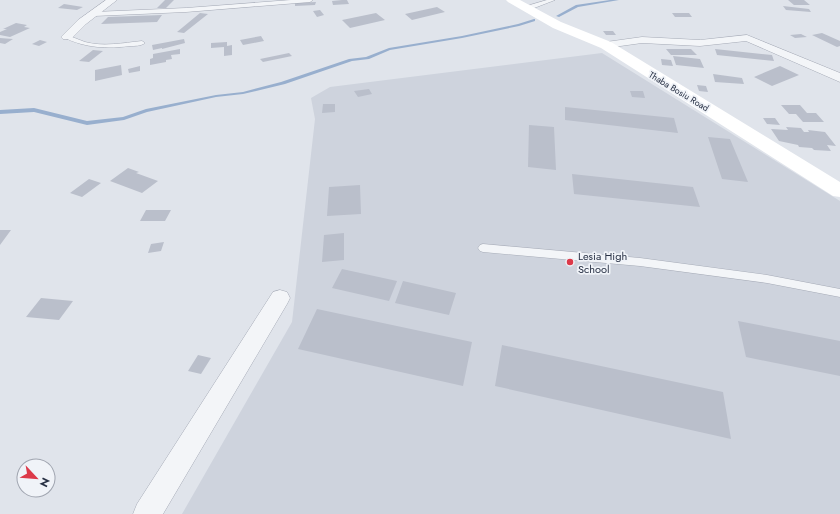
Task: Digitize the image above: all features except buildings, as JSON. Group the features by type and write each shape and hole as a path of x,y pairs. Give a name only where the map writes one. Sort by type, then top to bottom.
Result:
{"street":[{"path":"67,37 82,22 112,0"},
{"name":"Thaba Bosiu Road","path":"512,0 557,25 606,45 840,191"},
{"path":"606,45 642,40 700,43 747,38 837,75"},
{"path":"147,514 280,298"}],"lane":[{"path":"94,14 186,10 310,0"},
{"path":"527,9 552,0"},
{"path":"67,37 76,42 94,45 116,46 142,43"},
{"path":"483,248 640,262 767,279 840,292"}],"shaded area":[{"name":"Lesia High School","path":"602,53 840,201 840,514 182,514 292,322 315,119 311,98 330,87"}],"waterway":[{"path":"558,16 577,6 617,0"},
{"path":"0,112 34,110 87,123 124,118 146,111 216,96 243,93 283,83 351,60 367,58 389,49 462,37 519,25 534,20"}],"place":[{"name":"Lesia High School","path":"570,262"}]}
